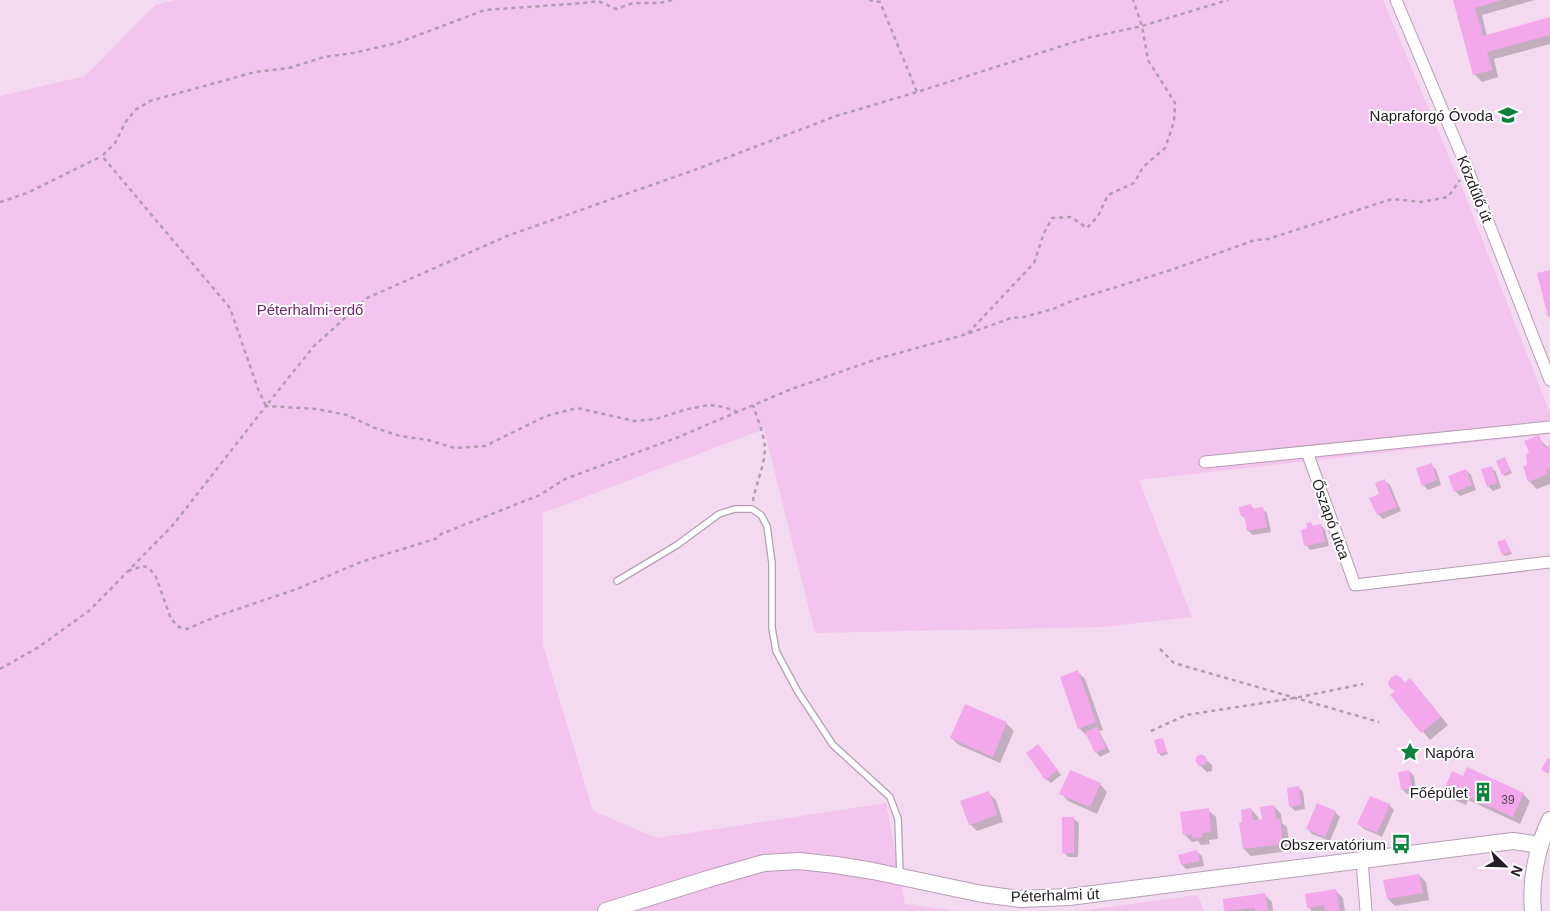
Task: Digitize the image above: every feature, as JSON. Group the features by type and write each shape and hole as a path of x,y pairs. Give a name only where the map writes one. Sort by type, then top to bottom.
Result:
{"street":[{"name":"Közdűlő út","path":"1396,0 1544,350 1550,380"},
{"path":"1205,462 1550,427"},
{"name":"Őszapó utca","path":"1307,452 1355,585 1550,562"},
{"path":"1533,911 1534,875 1540,845 1550,820"},
{"name":"Péterhalmi út","path":"606,911 764,863 799,861 836,865 982,894 1020,899 1069,897 1513,841 1540,845"},
{"path":"1362,861 1366,911"}],"lane":[{"path":"617,581 677,544 719,514 735,509 752,509 761,515 767,526 772,563 772,628 776,651 798,692 833,745 890,797 898,819 900,877"}],"path":[{"path":"0,202 27,193 102,156 115,143 125,123 135,110 150,101 255,72 289,68 324,57 398,43 485,10 584,4 598,1 616,9 633,3 660,3 672,0"},
{"path":"869,0 880,2 917,92"},
{"path":"967,334 1034,263 1044,233 1052,218 1071,217 1088,228 1098,216 1108,196 1134,183 1143,167 1165,148 1174,122 1175,103 1148,60 1142,26 1133,0"},
{"path":"0,669 39,647 90,610 173,525 314,346 367,298 507,236 697,169 836,116 1087,38 1142,26 1228,0"},
{"path":"102,156 230,308 258,389 266,406"},
{"path":"128,571 143,566 149,568 156,577 171,619 178,627 187,629 217,616 296,589 361,562 438,538 441,534 540,495 565,478 595,469 676,438 789,390 877,360 967,334 1010,318 1024,317 1053,309 1074,300 1171,270 1255,240 1268,239 1392,199 1422,202 1448,197 1461,179 1469,173"},
{"path":"752,509 756,485 763,467 765,446 754,405"},
{"path":"266,406 316,409 347,415 400,436 428,440 455,448 485,446 546,416 577,408 605,416 634,421 656,419 684,410 708,406 724,407 738,412"},
{"path":"1160,649 1174,663 1379,722"},
{"path":"1151,731 1186,715 1295,698 1363,684"}],"green space":[{"name":"Péterhalmi-erdő","path":"175,0 1383,0 1463,190 1550,413 1550,434 1139,480 1192,617 1102,627 815,633 764,429 543,513 543,645 593,811 657,838 886,803 905,904 958,911 0,911 0,96 85,76 155,5"},
{"path":"1198,895 1204,911 1078,911"}],"building":[{"path":"1453,0 1501,0 1475,8 1483,36 1550,17 1550,35 1487,52 1492,70 1473,75"},
{"path":"1550,270 1550,317 1548,317 1537,273"},
{"path":"1539,435 1544,447 1549,445 1550,447 1550,469 1546,470 1548,474 1528,482 1523,466 1527,465 1526,454 1529,452 1524,441"},
{"path":"1505,457 1510,471 1502,475 1496,461"},
{"path":"1432,463 1437,480 1422,486 1416,468"},
{"path":"1492,466 1497,483 1487,487 1481,469"},
{"path":"1466,469 1472,485 1454,492 1448,476"},
{"path":"1385,479 1397,507 1377,515 1369,498 1379,494 1375,483"},
{"path":"1251,504 1252,509 1263,507 1267,527 1247,531 1244,515 1240,515 1239,507"},
{"path":"1311,522 1312,526 1321,524 1325,542 1304,546 1301,530 1307,528 1306,523"},
{"path":"1505,539 1511,552 1502,555 1497,542"},
{"path":"1078,670 1096,722 1078,729 1060,677"},
{"path":"1396,675 1402,678 1404,683 1410,678 1441,717 1421,733 1390,695 1395,691 1390,688 1388,683 1391,677"},
{"path":"965,704 1007,722 993,757 950,738"},
{"path":"1097,727 1106,748 1095,753 1085,732"},
{"path":"1163,738 1167,752 1158,754 1154,740"},
{"path":"1038,744 1058,770 1045,780 1026,753"},
{"path":"1201,754 1207,760 1201,766 1195,760"},
{"path":"1548,758 1550,759 1549,774 1541,770"},
{"name":"Főépület","path":"1467,767 1524,793 1513,817 1461,794 1458,799 1443,792 1452,771 1463,776"},
{"path":"1070,770 1101,783 1090,807 1059,794"},
{"path":"1409,770 1412,788 1401,790 1398,772"},
{"path":"1299,786 1301,805 1289,807 1287,788"},
{"path":"989,791 997,815 969,825 960,801"},
{"path":"1370,796 1390,804 1377,833 1357,824"},
{"path":"1317,803 1336,811 1325,837 1306,829"},
{"path":"1274,805 1276,819 1280,819 1283,844 1243,849 1239,823 1242,822 1241,810 1251,808 1253,820 1262,819 1260,807"},
{"path":"1209,808 1211,832 1202,833 1203,837 1192,838 1192,834 1183,835 1180,812"},
{"path":"1062,817 1074,817 1074,853 1062,853"},
{"path":"1197,850 1200,861 1181,865 1178,855"},
{"path":"1419,874 1423,893 1387,899 1383,880"},
{"path":"1336,889 1340,911 1325,911 1324,905 1307,908 1305,894"},
{"path":"1265,893 1268,911 1255,911 1254,908 1224,911 1223,899"}],"place":[{"name":"Napraforgó Óvoda","path":"1508,115"},
{"name":"Napóra","path":"1410,752"},
{"name":"Főépület","path":"1483,792"},
{"name":"Obszervatórium","path":"1401,844"}]}
